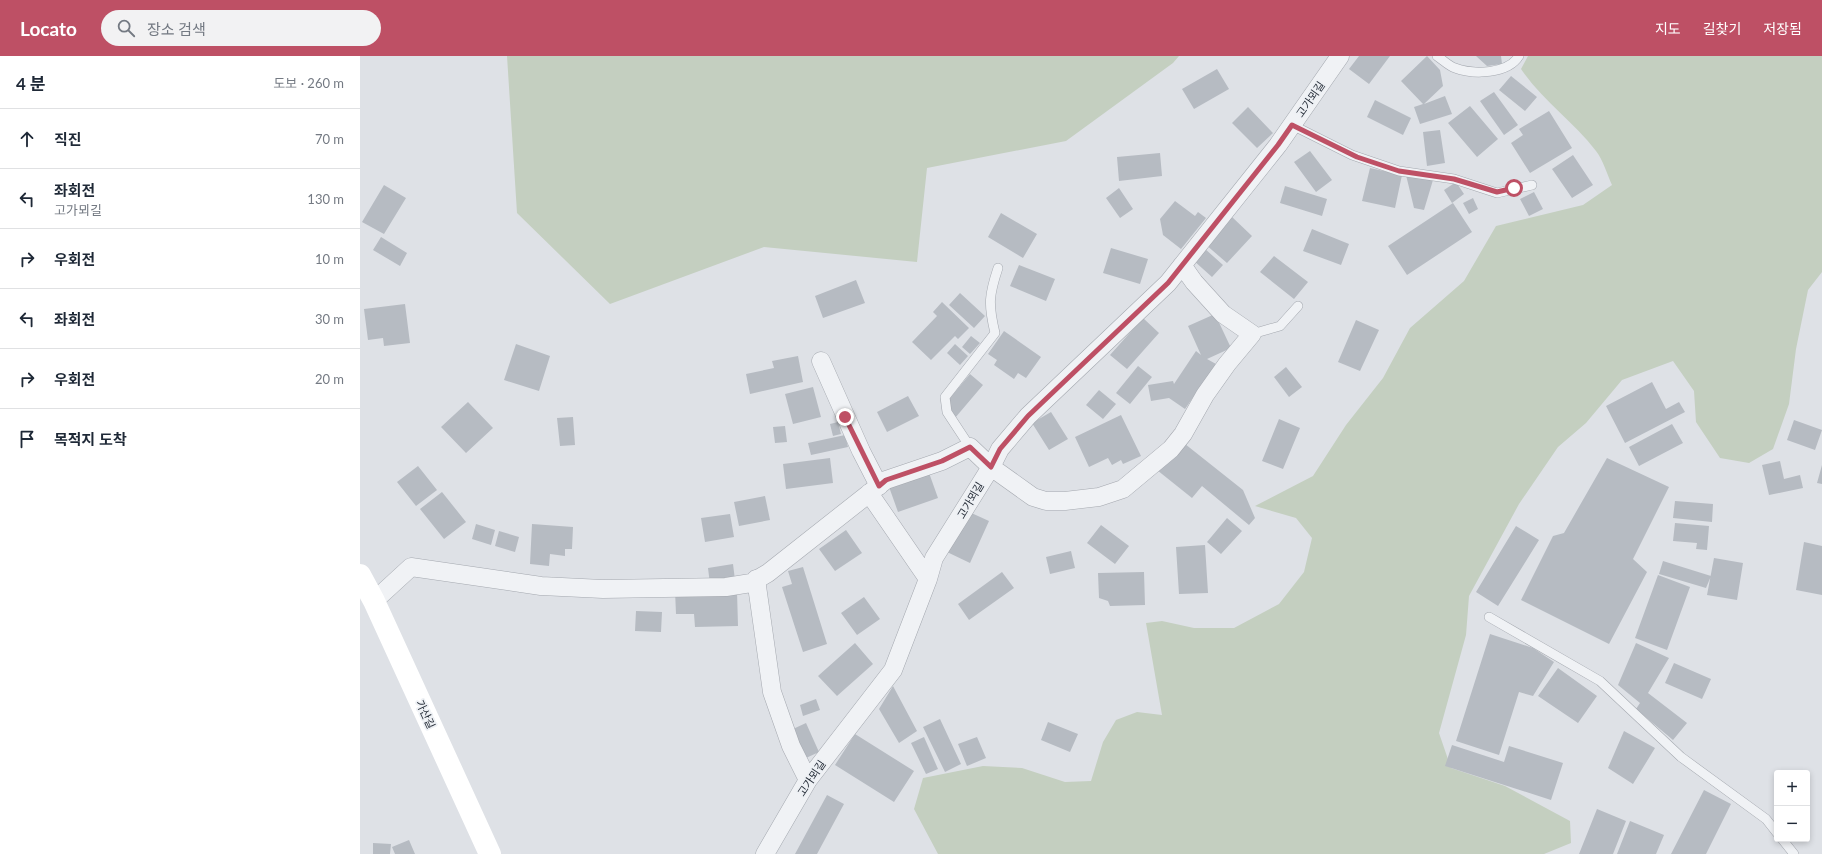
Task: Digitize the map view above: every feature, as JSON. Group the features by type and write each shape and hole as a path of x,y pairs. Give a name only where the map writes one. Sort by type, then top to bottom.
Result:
{"street":[{"name":"고가뫼길","path":"765,854 808,780 893,670 928,579 934,558 991,467 1000,449 1028,416 1168,283 1278,145 1340,56"},
{"path":"374,601 411,566 541,586 603,589 726,587 751,583 768,573 886,480 942,461 970,447 991,467 1033,497 1046,501 1065,501 1099,497 1123,489 1171,449 1183,434 1205,395 1227,364 1252,334 1223,314 1194,282 1182,265"},
{"path":"821,361 861,451 874,489 928,579"},
{"name":"가산길","path":"360,575 374,601 490,854"},
{"path":"756,579 772,692 791,746 808,780"}],"lane":[{"path":"1437,56 1454,68 1480,71 1500,70 1516,61 1519,56"},
{"path":"1292,125 1357,157 1399,171 1454,179 1497,192 1532,185"},
{"path":"970,447 947,412 945,397 995,332 989,309 991,289 998,268"},
{"path":"1252,334 1280,326 1298,306"},
{"path":"1488,617 1600,681 1681,757 1766,819 1774,829"},
{"path":"1784,842 1794,854"}],"green space":[{"path":"507,56 1179,56 1173,63 1066,141 927,168 917,262 764,247 610,304 517,213"},
{"path":"1528,56 1822,56 1822,272 1808,290 1796,349 1789,404 1773,449 1749,463 1720,458 1696,422 1694,391 1673,361 1622,380 1586,423 1558,447 1519,504 1469,596 1466,635 1439,733 1451,768 1505,786 1570,821 1571,843 1544,854 938,854 914,809 923,778 983,766 1022,768 1065,782 1091,781 1103,742 1116,720 1137,712 1162,715 1146,623 1162,621 1194,628 1234,628 1279,604 1304,572 1312,538 1296,518 1255,506 1313,476 1346,425 1383,378 1410,328 1464,281 1496,226 1583,205 1612,185 1603,163 1596,151 1578,130 1538,91 1521,69"}],"building":[{"path":"1359,56 1390,56 1369,84 1349,69"},
{"path":"1427,56 1440,70 1443,86 1424,104 1445,96 1452,114 1420,124 1414,107 1423,104 1401,81"},
{"path":"1476,56 1501,56 1502,64 1487,66"},
{"path":"1217,69 1229,89 1194,109 1182,89"},
{"path":"1511,76 1537,97 1525,111 1499,90"},
{"path":"1494,92 1518,125 1504,135 1480,101"},
{"path":"1375,100 1411,118 1403,135 1367,117"},
{"path":"1470,106 1498,139 1477,157 1448,123"},
{"path":"1248,107 1273,133 1257,148 1232,123"},
{"path":"1549,111 1572,148 1530,173 1511,143 1523,135 1519,129"},
{"path":"1440,130 1445,163 1427,166 1423,132"},
{"path":"1310,151 1332,180 1316,192 1294,162"},
{"path":"1160,153 1162,176 1119,181 1117,157"},
{"path":"1573,155 1593,185 1572,198 1552,169"},
{"path":"1370,168 1402,175 1395,208 1362,201"},
{"path":"1406,175 1433,180 1424,210 1414,208"},
{"path":"1456,182 1464,194 1452,203 1444,190"},
{"path":"384,185 406,198 384,234 362,222"},
{"path":"1285,186 1327,199 1322,216 1280,203"},
{"path":"1119,188 1133,209 1120,218 1106,198"},
{"path":"1534,192 1543,209 1529,216 1520,199"},
{"path":"1473,198 1478,209 1469,214 1463,203"},
{"path":"1175,201 1195,216 1198,212 1206,218 1181,249 1163,235 1160,219"},
{"path":"1453,203 1472,232 1407,275 1388,246"},
{"path":"1001,213 1037,234 1023,258 988,237"},
{"path":"1231,216 1252,236 1227,263 1205,244"},
{"path":"1312,229 1349,244 1341,265 1303,251"},
{"path":"381,237 407,253 400,266 373,250"},
{"path":"1111,248 1148,259 1140,284 1103,273"},
{"path":"1204,248 1223,265 1212,277 1193,260"},
{"path":"1274,256 1308,282 1294,299 1260,272"},
{"path":"1019,265 1055,279 1046,301 1010,286"},
{"path":"856,280 865,303 823,318 815,296"},
{"path":"960,293 985,316 974,328 949,305"},
{"path":"942,302 969,328 958,339 955,336 931,360 912,342 937,316 933,312"},
{"path":"405,304 410,343 384,346 383,338 368,340 364,309"},
{"path":"1215,314 1231,348 1207,359 1216,364 1185,409 1169,398 1151,401 1148,385 1173,381 1174,384 1196,351 1201,355 1188,326"},
{"path":"1143,318 1159,333 1127,369 1110,355"},
{"path":"1356,320 1379,330 1360,371 1338,362"},
{"path":"1004,331 1041,357 1026,378 1018,373 1014,379 994,365 997,360 988,354"},
{"path":"971,336 980,343 970,354 962,347"},
{"path":"516,344 550,356 539,391 504,380"},
{"path":"955,344 968,356 960,365 947,353"},
{"path":"798,356 803,382 750,394 746,374 774,368 772,361"},
{"path":"1138,366 1152,377 1130,404 1116,393"},
{"path":"1286,367 1302,387 1289,397 1274,377"},
{"path":"970,374 983,385 955,418 950,409 950,398"},
{"path":"1652,382 1666,409 1679,402 1685,412 1625,443 1606,406"},
{"path":"813,387 821,417 793,424 785,394"},
{"path":"1099,390 1116,404 1103,419 1086,405"},
{"path":"908,396 919,416 887,432 877,412"},
{"path":"468,402 493,428 466,453 441,427"},
{"path":"1051,412 1068,439 1049,450 1032,423"},
{"path":"1121,415 1141,456 1123,464 1121,460 1112,465 1108,458 1089,467 1075,437"},
{"path":"573,417 575,445 560,446 557,418"},
{"path":"1279,419 1300,428 1283,469 1262,461"},
{"path":"1794,420 1822,430 1815,450 1787,440"},
{"path":"838,422 841,434 833,436 830,424"},
{"path":"1672,424 1683,443 1639,466 1629,447"},
{"path":"785,426 787,442 775,443 773,427"},
{"path":"845,435 848,447 811,455 808,443"},
{"path":"1180,440 1243,490 1255,518 1249,525 1202,486 1192,498 1157,470"},
{"path":"830,458 833,483 786,489 783,464"},
{"path":"1607,458 1669,487 1633,559 1647,572 1609,644 1521,600 1553,536 1564,533"},
{"path":"1780,461 1784,479 1800,475 1803,488 1769,495 1762,465"},
{"path":"1822,465 1822,484 1817,483"},
{"path":"418,466 437,490 416,506 397,482"},
{"path":"928,470 938,498 898,512 888,484"},
{"path":"442,492 466,522 444,539 420,509"},
{"path":"765,496 770,520 739,526 734,502"},
{"path":"1675,501 1713,504 1712,522 1673,518"},
{"path":"967,511 989,521 970,563 947,552"},
{"path":"730,514 734,537 705,542 701,518"},
{"path":"1227,518 1242,531 1221,554 1207,542"},
{"path":"1675,523 1709,526 1707,550 1696,549 1697,543 1673,541"},
{"path":"476,524 495,530 491,545 472,539"},
{"path":"532,524 573,527 572,549 565,549 565,556 550,554 549,566 530,564"},
{"path":"1101,525 1129,546 1115,564 1087,543"},
{"path":"1516,526 1539,540 1498,606 1476,592"},
{"path":"846,530 862,553 835,571 819,549"},
{"path":"499,531 519,537 515,552 495,546"},
{"path":"1804,542 1822,546 1822,595 1796,590"},
{"path":"1205,545 1208,593 1179,594 1176,547"},
{"path":"1071,551 1075,568 1050,574 1046,557"},
{"path":"1714,558 1743,563 1737,600 1707,595"},
{"path":"1663,561 1711,576 1706,588 1659,574"},
{"path":"733,564 735,580 710,584 708,568"},
{"path":"803,567 827,644 803,652 782,587 792,584 788,571"},
{"path":"1002,572 1014,588 969,620 958,604"},
{"path":"1144,572 1145,605 1110,606 1108,601 1099,598 1098,573"},
{"path":"1658,575 1690,587 1667,650 1635,638"},
{"path":"675,590 737,591 738,626 695,627 694,614 676,614"},
{"path":"864,597 880,619 857,635 841,613"},
{"path":"636,611 662,612 661,632 635,631"},
{"path":"1490,634 1533,648 1554,662 1533,696 1519,692 1499,755 1456,741"},
{"path":"855,643 873,664 837,696 818,676"},
{"path":"1636,643 1669,658 1648,693 1687,723 1673,740 1636,709 1640,703 1618,685"},
{"path":"1674,663 1711,679 1702,699 1665,683"},
{"path":"1558,668 1597,696 1578,723 1538,696"},
{"path":"893,686 917,731 899,743 879,709"},
{"path":"816,699 820,710 803,716 800,705"},
{"path":"940,719 961,764 945,772 923,727"},
{"path":"1048,722 1078,734 1070,752 1041,740"},
{"path":"806,723 819,752 806,758 793,729"},
{"path":"1624,731 1655,748 1633,784 1608,768"},
{"path":"855,734 914,771 894,802 835,765"},
{"path":"924,737 938,769 926,774 911,743"},
{"path":"977,737 986,758 967,766 958,744"},
{"path":"1452,745 1504,762 1509,746 1563,763 1551,800 1445,766"},
{"path":"1704,790 1731,804 1706,854 1671,854"},
{"path":"827,795 844,804 817,854 795,854"},
{"path":"1597,809 1626,821 1613,854 1579,854"},
{"path":"1630,821 1664,835 1656,854 1617,854"},
{"path":"409,840 415,854 395,854 392,847"},
{"path":"373,843 391,844 390,854 373,854"}],"route":[{"path":"845,417 879,486 886,480 942,461 970,447 991,467 1000,449 1028,416 1168,283 1278,145 1292,125 1357,157 1399,171 1438,175 1497,192 1514,188"}]}
